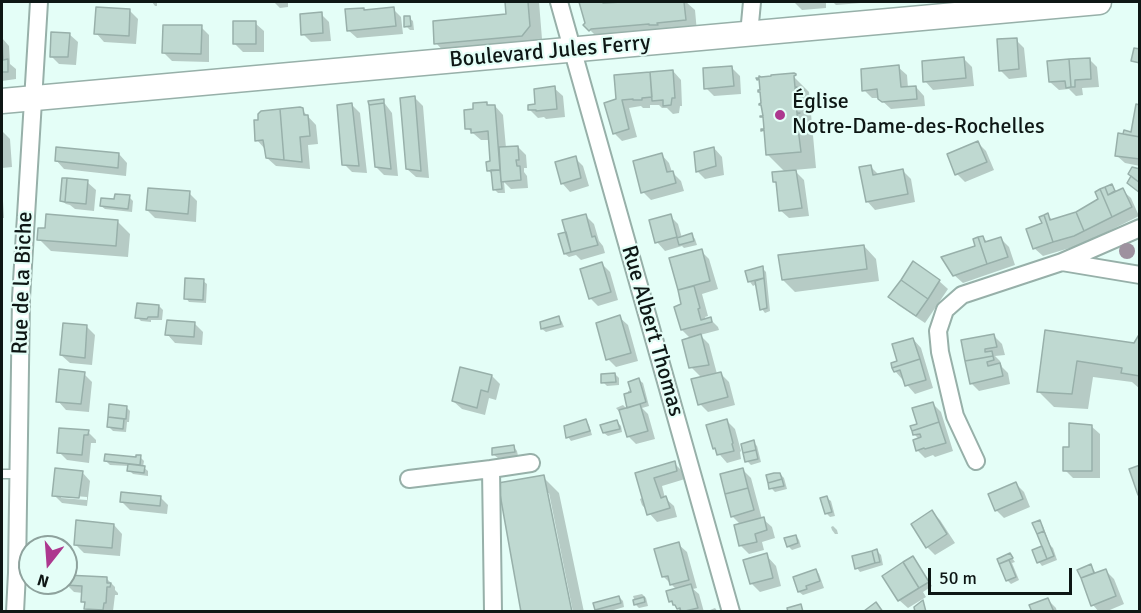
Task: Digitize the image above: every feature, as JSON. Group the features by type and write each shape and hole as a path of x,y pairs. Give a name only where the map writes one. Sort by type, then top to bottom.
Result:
{"street":[{"name":"Rue de la Biche","path":"15,612 17,573 10,474 39,2"},
{"name":"Rue Albert Thomas","path":"559,2 731,612"},
{"path":"750,34 752,2"},
{"name":"Boulevard Jules Ferry","path":"2,101 750,34 954,8 1099,2"},
{"path":"976,461 955,416 940,352 938,331 945,310 962,295 1062,262 1140,228"},
{"path":"1062,262 1140,275"},
{"path":"409,479 531,463"},
{"path":"492,469 493,612"}],"building":[{"path":"505,2 528,2 530,26 522,36 434,44 433,21 506,14"},
{"path":"579,2 684,2 686,20 657,23 658,25 591,29 589,31 583,25 585,23"},
{"path":"96,7 130,9 129,36 94,34"},
{"path":"394,7 396,26 347,31 345,9"},
{"path":"322,12 323,33 301,35 300,14"},
{"path":"404,16 410,16 411,26 404,27"},
{"path":"233,21 256,21 256,44 233,44"},
{"path":"163,25 202,25 201,54 162,53"},
{"path":"51,32 70,33 68,57 50,57"},
{"path":"2,36 3,60 8,59 8,72 2,72"},
{"path":"1017,38 1019,69 999,71 997,39"},
{"path":"1134,48 1140,49 1140,63 1131,61"},
{"path":"964,57 966,78 923,82 922,61"},
{"path":"1090,58 1091,79 1075,80 1075,87 1071,87 1069,59"},
{"path":"1069,59 1071,87 1066,88 1065,81 1049,82 1047,61"},
{"path":"899,65 901,87 916,86 917,99 882,102 878,99 877,89 862,91 861,69"},
{"path":"732,66 734,86 704,89 703,68"},
{"path":"673,70 675,98 672,98 671,105 663,106 663,100 652,101 650,72"},
{"path":"650,72 652,97 642,98 642,100 622,100 629,129 613,134 604,103 616,99 614,75"},
{"name":"Église Notre-Dame-des-Rochelles","path":"796,74 794,76 795,87 797,87 795,88 796,99 799,101 796,101 797,113 800,113 797,114 798,126 801,126 798,128 801,152 766,155 764,130 761,131 764,129 763,117 760,117 763,116 761,105 759,105 761,103 760,92 758,92 760,90 759,79 756,78"},
{"path":"555,86 557,109 528,110 528,105 535,104 534,89"},
{"path":"415,96 421,171 406,169 400,98"},
{"path":"384,99 384,103 369,105 368,101"},
{"path":"487,102 487,105 495,105 500,170 487,171 486,162 490,161 488,131 471,133 471,129 465,129 464,110 473,109 473,103"},
{"path":"352,103 359,166 342,165 337,105"},
{"path":"384,103 391,169 375,167 369,105"},
{"path":"1136,104 1140,105 1140,137 1123,134 1124,130 1131,132"},
{"path":"303,108 304,115 308,115 310,136 300,137 302,162 284,160 280,109"},
{"path":"280,109 284,160 266,158 263,140 255,141 254,120 258,120 258,114 261,111"},
{"path":"1118,133 1140,137 1140,159 1115,156"},
{"path":"978,141 987,162 955,175 947,154"},
{"path":"518,146 519,160 516,160 517,166 520,166 521,180 501,182 499,147"},
{"path":"56,147 119,153 118,168 55,161"},
{"path":"714,147 716,166 696,172 694,152"},
{"path":"662,153 667,172 673,171 676,183 641,193 633,161"},
{"path":"576,156 581,178 561,184 555,162"},
{"path":"871,165 873,175 903,169 908,194 866,202 859,167"},
{"path":"1132,167 1140,169 1140,183 1128,174"},
{"path":"491,170 500,170 502,189 493,190"},
{"path":"796,170 802,208 779,211 776,182 773,182 772,172"},
{"path":"1131,176 1140,183 1140,193 1127,183"},
{"path":"62,178 67,178 65,202 60,201"},
{"path":"67,178 88,180 86,204 65,202"},
{"path":"1112,184 1115,191 1108,195 1105,187"},
{"path":"1105,187 1108,195 1123,188 1132,207 1112,217 1100,189"},
{"path":"148,188 190,191 188,214 146,210"},
{"path":"1100,189 1112,217 1084,231 1076,212 1098,199 1095,192"},
{"path":"115,194 130,195 128,209 100,206 101,198 114,199"},
{"path":"1076,212 1084,231 1053,242 1044,215 1048,213 1050,220"},
{"path":"46,214 118,220 116,246 37,240 38,228 45,228"},
{"path":"586,214 592,237 595,236 598,245 571,252 562,220"},
{"path":"671,214 677,237 655,243 649,220"},
{"path":"1044,215 1053,242 1033,249 1026,229 1042,223 1039,217"},
{"path":"566,232 571,252 564,254 558,234"},
{"path":"692,233 694,241 679,245 677,238"},
{"path":"983,236 985,242 1001,237 1008,257 987,264 978,237"},
{"path":"978,237 987,264 953,276 941,257 975,246 973,239"},
{"path":"864,245 867,269 782,280 778,255"},
{"path":"702,249 710,281 678,290 669,258"},
{"path":"913,261 940,280 928,299 901,280"},
{"path":"602,262 611,292 589,299 580,269"},
{"path":"763,266 764,278 748,282 745,271"},
{"path":"185,278 204,279 203,300 184,299"},
{"path":"764,278 767,308 760,310 755,281"},
{"path":"901,280 928,299 916,316 888,297"},
{"path":"694,286 701,320 711,317 712,322 681,330 674,307 681,304 678,290"},
{"path":"137,303 159,305 158,317 135,318"},
{"path":"620,315 631,353 606,360 596,323"},
{"path":"559,316 561,324 541,329 540,322"},
{"path":"167,320 195,322 194,337 165,335"},
{"path":"63,323 87,325 85,358 60,355"},
{"path":"1045,330 1134,343 1140,333 1140,376 1121,373 1122,368 1077,361 1072,394 1037,392"},
{"path":"701,334 709,365 689,368 682,340"},
{"path":"994,334 997,347 985,349 985,352 992,351 993,356 965,361 961,340"},
{"path":"913,338 920,359 892,368 891,363 897,361 892,344"},
{"path":"993,356 994,360 987,362 988,366 1000,363 1003,376 970,384 965,361"},
{"path":"920,359 926,380 905,386 900,370 894,372 892,368"},
{"path":"460,367 492,375 488,392 481,390 477,408 452,401"},
{"path":"59,369 85,372 81,404 56,402"},
{"path":"721,372 728,397 698,405 691,379"},
{"path":"615,373 616,382 601,383 601,374"},
{"path":"639,378 646,402 627,408 624,394 631,392 628,382"},
{"path":"933,402 939,422 912,431 910,426 917,424 912,408"},
{"path":"109,404 127,406 126,419 108,417"},
{"path":"640,404 648,431 627,437 619,410"},
{"path":"108,417 124,419 123,429 107,427"},
{"path":"586,419 590,431 566,438 564,426"},
{"path":"727,419 734,451 717,455 706,425"},
{"path":"617,420 620,429 603,433 600,425"},
{"path":"939,422 946,443 916,451 913,440 921,437 920,434 913,435 912,431"},
{"path":"1069,423 1092,425 1092,471 1063,471 1063,447 1069,447"},
{"path":"59,428 89,430 88,435 84,435 82,455 57,453"},
{"path":"754,440 756,450 743,453 741,444"},
{"path":"514,445 515,452 492,455 492,448"},
{"path":"756,450 758,459 745,462 743,453"},
{"path":"105,454 136,457 136,455 141,455 140,465 104,461"},
{"path":"675,461 677,471 654,478 661,498 666,496 670,508 647,515 635,473"},
{"path":"128,464 145,466 144,473 127,471"},
{"path":"1140,465 1140,494 1138,495 1129,469"},
{"path":"55,468 83,471 79,498 52,496"},
{"path":"743,468 748,488 725,494 720,474"},
{"path":"780,473 782,479 768,483 766,475"},
{"path":"544,475 572,612 521,612 498,483"},
{"path":"782,479 784,486 769,489 768,483"},
{"path":"1016,482 1023,499 995,511 988,494"},
{"path":"748,488 754,510 731,517 725,494"},
{"path":"121,492 161,496 160,506 120,502"},
{"path":"827,496 832,512 825,514 820,498"},
{"path":"932,510 947,534 926,548 911,524"},
{"path":"764,517 767,530 755,534 757,542 739,546 734,525"},
{"path":"76,520 114,524 112,548 78,545 78,535 75,535"},
{"path":"1040,520 1044,531 1037,534 1032,523"},
{"path":"1044,531 1054,556 1047,559 1037,534"},
{"path":"796,535 798,543 787,547 784,538"},
{"path":"679,542 689,580 670,585 668,576 662,577 654,549"},
{"path":"1042,546 1047,559 1037,563 1032,550"},
{"path":"877,549 880,562 875,563 872,551"},
{"path":"872,551 875,563 855,569 852,556"},
{"path":"767,553 773,578 750,584 743,560"},
{"path":"1010,553 1013,558 999,564 997,559"},
{"path":"913,556 929,582 919,588 903,562"},
{"path":"1009,560 1016,577 1006,581 999,564"},
{"path":"903,562 919,588 898,601 882,576"},
{"path":"1091,564 1094,573 1081,578 1077,570"},
{"path":"816,569 820,581 798,592 793,577"},
{"path":"1106,569 1116,596 1091,606 1081,578"},
{"path":"78,576 107,577 107,583 111,583 110,587 107,587 103,610 84,609 85,602 81,602 82,586 78,586"},
{"path":"691,584 698,608 681,612 672,601 669,602 666,591"},
{"path":"619,596 621,603 595,610 593,603"},
{"path":"644,597 645,602 634,605 633,600"},
{"path":"1048,598 1054,612 1032,612 1029,605"},
{"path":"923,600 926,612 915,612 914,607"},
{"path":"876,602 883,612 864,612 864,611"},
{"path":"801,604 803,612 788,612 787,608"}],"place":[{"name":"Église Notre-Dame-des-Rochelles","path":"780,115"}]}
